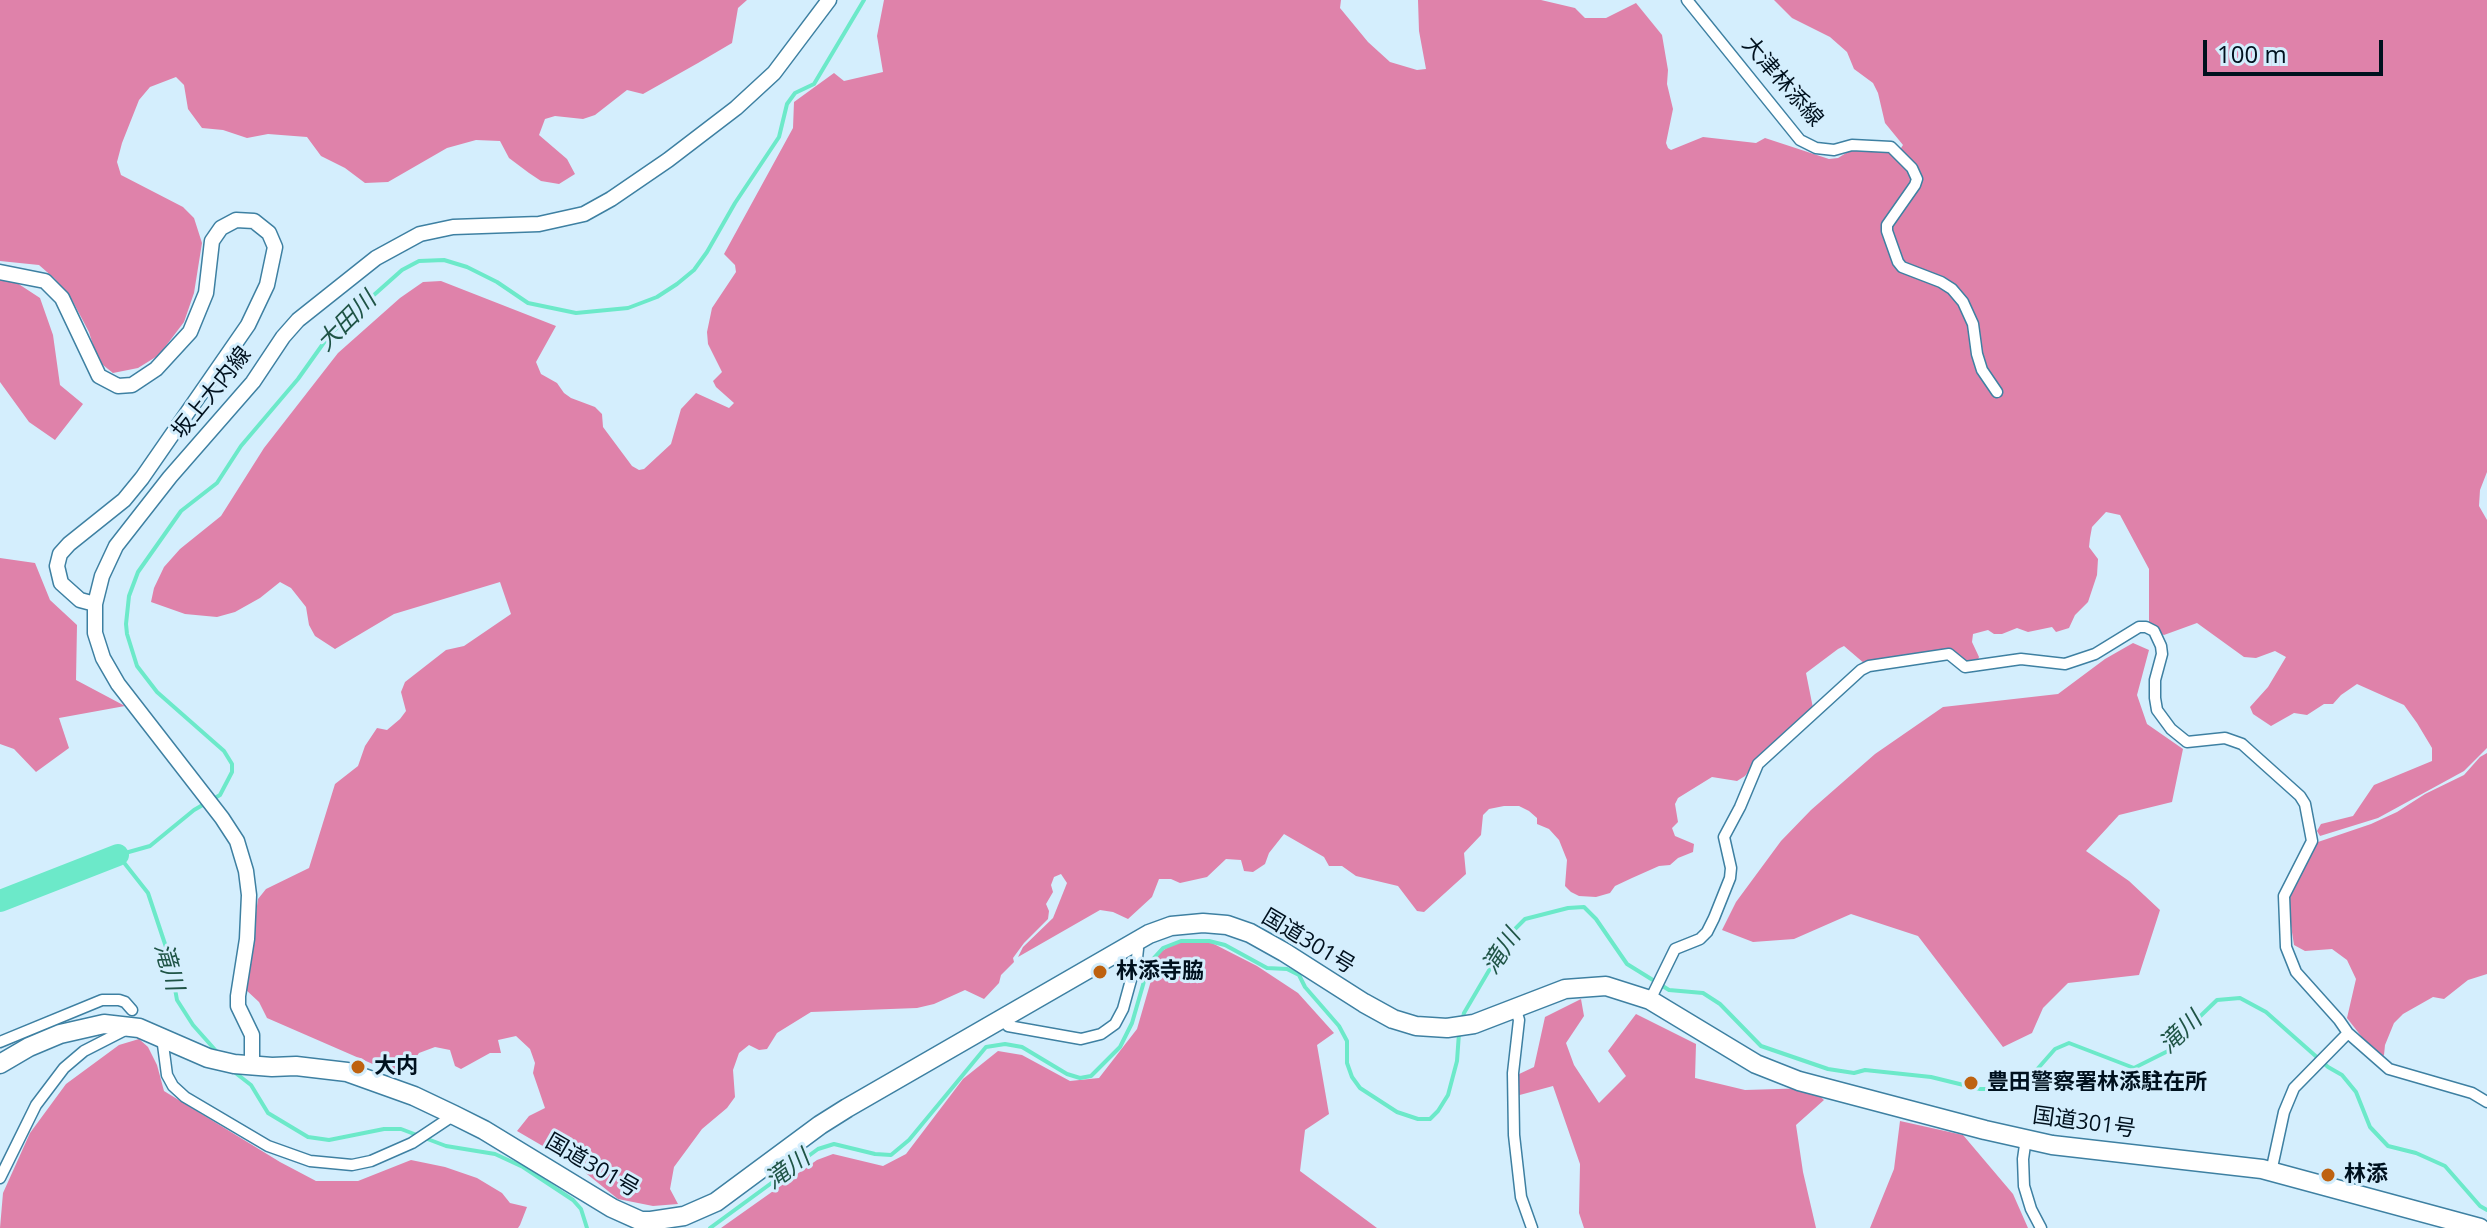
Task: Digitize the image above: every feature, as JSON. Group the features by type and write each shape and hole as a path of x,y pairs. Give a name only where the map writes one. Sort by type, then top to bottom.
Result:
{"highway":[{"name":"国道301号","path":"0,1064 29,1047 77,1028 132,1018 189,1050 243,1066 296,1066 347,1072 414,1096 484,1130 624,1214 661,1224 716,1202 820,1125 1134,942 1160,930 1189,923 1227,925 1250,933 1284,952 1393,1019 1431,1028 1465,1026 1557,991 1590,985 1615,989 1650,1000 1756,1064 1799,1081 1985,1130 2081,1149 2271,1172 2482,1225"}],"main road":[{"name":"坂上大内線","path":"243,1066 252,1035 238,1006 247,939 248,884 237,841 109,669 95,633 95,604 102,576 116,546 170,477 253,382 298,320 376,258 420,234 453,227 548,223 584,214 611,199 736,108 774,73 829,0"},
{"path":"0,272 45,281 62,298 99,376 118,386 132,385 156,369 190,332 206,293 212,241 221,228 236,220 254,221 269,233 275,247 267,285 248,325 183,420 124,500 60,554 57,566 61,583 80,600 95,604"}],"street":[{"name":"大津林添線","path":"1687,0 1800,140 1816,148 1834,150 1852,145 1891,147 1916,173 1915,185 1887,225 1898,262 1902,267 1952,289 1963,302 1970,313 1982,370 1997,392"},
{"path":"1650,1000 1675,949 1700,939 1714,918 1730,878 1731,868 1724,837 1758,764 1861,670 1869,666 1949,654 1965,667 2021,659 2065,664 2095,654 2139,627 2146,627 2154,631 2161,646 2155,680 2157,710 2162,718 2187,742 2225,738 2242,744 2305,804 2312,841 2284,896 2286,947 2296,972 2348,1033 2389,1069 2472,1093 2487,1102"},
{"path":"1001,1018 1008,1026 1081,1039 1101,1034 1115,1024 1123,1009 1137,958 1138,949 1134,942"},
{"path":"0,1042 102,1000 125,1002 132,1018 64,1068 36,1105 0,1178"},
{"path":"1515,1007 1519,1020 1513,1073 1515,1149 1521,1197 1532,1228"},
{"path":"2271,1172 2278,1133 2290,1095 2348,1033"},
{"path":"162,1037 167,1075 185,1097 268,1146 310,1161 352,1165 371,1161 412,1143 454,1115"},
{"path":"2026,1138 2024,1186 2041,1228"}],"shaded area":[{"path":"0,0 747,0 738,8 732,43 643,94 627,90 595,115 583,119 555,116 545,119 539,135 567,159 575,174 559,184 541,181 529,173 509,158 500,141 476,140 447,148 388,182 365,183 321,156 307,137 268,134 247,138 223,130 202,128 188,109 184,85 176,77 150,87 139,100 122,143 117,162 121,175 183,207 194,218 202,243 194,293 184,322 159,355 138,368 113,373 98,361 89,332 72,300 55,279 39,265 0,261"},
{"path":"884,0 1341,0 1340,8 1368,42 1390,62 1417,70 1426,69 1419,31 1418,0 1541,0 1575,8 1585,18 1606,18 1636,3 1662,35 1673,109 1666,143 1668,148 1671,150 1703,137 1756,143 1765,138 1829,159 1838,158 1851,150 1882,148 1897,154 1903,145 1885,123 1873,83 1854,69 1847,52 1830,37 1792,18 1774,0 2487,0 2487,472 2480,490 2479,506 2487,520 2487,748 2464,771 2378,818 2320,836 2317,831 2321,824 2353,816 2374,785 2432,761 2432,748 2417,723 2404,705 2357,684 2333,704 2324,704 2307,715 2294,713 2271,726 2253,714 2250,707 2268,687 2286,657 2275,651 2256,658 2244,657 2197,623 2164,635 2154,631 2149,625 2149,569 2120,515 2106,512 2092,527 2090,538 2089,547 2098,559 2097,575 2088,602 2075,615 2069,628 2056,632 2052,627 2028,632 2017,628 2002,634 1988,630 1973,634 1972,642 1979,657 1977,662 1968,663 1950,650 1865,664 1844,646 1838,649 1806,673 1813,708 1759,758 1745,776 1737,781 1712,777 1678,798 1675,804 1678,822 1672,828 1675,836 1694,844 1693,852 1670,865 1659,866 1615,886 1610,893 1596,897 1571,892 1565,886 1567,860 1559,840 1549,829 1537,824 1537,818 1529,811 1519,806 1504,806 1489,809 1483,815 1481,835 1464,853 1466,874 1424,912 1417,911 1398,886 1356,876 1342,866 1329,866 1324,857 1284,834 1269,853 1265,864 1253,872 1244,871 1241,860 1226,859 1207,877 1180,883 1159,879 1152,897 1128,919 1100,910 1018,957 1023,947 1053,918 1067,883 1061,874 1054,877 1051,885 1053,892 1046,904 1048,919 1024,943 1013,958 1014,962 1001,975 999,983 984,999 965,990 917,1008 811,1012 777,1033 767,1049 759,1050 749,1045 739,1053 733,1070 735,1097 702,1129 674,1167 670,1189 678,1204 653,1206 618,1199 577,1166 517,1131 529,1116 545,1108 533,1073 535,1063 530,1049 516,1036 498,1040 501,1053 490,1053 461,1069 455,1066 450,1050 435,1047 419,1053 407,1070 398,1075 267,1018 259,1002 245,989 258,899 266,889 309,868 335,784 358,766 365,746 377,728 387,730 406,711 401,692 405,682 446,650 464,646 511,614 500,582 394,614 335,649 315,636 309,625 306,607 291,588 280,582 235,612 217,617 185,614 151,602 154,588 164,567 180,549 221,516 264,448 338,353 400,298 423,282 441,281 556,326 536,362 541,374 557,383 571,398 595,407 602,414 603,427 632,466 639,470 671,444 681,409 696,393 729,408 734,403 713,381 722,372 708,344 707,332 712,308 736,272 735,265 724,254 793,128 794,102 834,73 844,81 883,72 877,36"},
{"path":"0,279 14,281 40,298 53,335 60,385 83,404 55,440 29,422 0,382"},
{"path":"0,558 35,563 50,600 77,625 76,680 125,706 59,718 69,748 36,772 14,749 0,744"},
{"path":"2133,643 2149,650 2137,695 2147,724 2183,749 2172,802 2119,815 2086,851 2129,881 2160,910 2139,975 2068,983 2043,1008 2032,1033 2003,1047 1918,936 1851,914 1794,939 1753,942 1722,930 1736,902 1781,841 1875,754 1943,707 2058,694 2105,659"},
{"path":"2487,753 2487,974 2468,980 2444,999 2433,997 2403,1014 2394,1023 2384,1055 2379,1059 2347,1018 2356,979 2347,960 2332,949 2305,951 2294,945 2287,900 2315,843 2397,812 2464,775"},
{"path":"1193,940 1210,942 1257,966 1298,993 1334,1033 1317,1045 1329,1114 1305,1130 1300,1171 1377,1228 721,1228 817,1160 833,1154 883,1166 906,1154 963,1079 998,1051 1022,1055 1070,1081 1099,1078 1137,1029 1159,953 1173,944"},
{"path":"1581,999 1584,1016 1566,1043 1574,1065 1599,1103 1626,1076 1608,1051 1636,1014 1696,1044 1695,1078 1745,1090 1811,1088 1824,1100 1796,1125 1816,1228 1584,1228 1579,1213 1580,1164 1553,1086 1516,1096 1517,1075 1534,1067 1545,1017"},
{"path":"139,1039 148,1047 157,1065 164,1091 316,1181 358,1181 411,1160 445,1167 477,1178 502,1193 510,1203 527,1207 520,1225 518,1228 0,1228 3,1193 30,1133 66,1084 119,1045"},
{"path":"1900,1121 1963,1135 2013,1194 2028,1228 1870,1228 1894,1169"}],"waterway":[{"name":"大田川","path":"217,1052 193,1025 177,1000 169,956 148,893 118,855 150,846 194,810 220,795 232,772 232,764 224,751 157,692 137,666 126,624 129,596 138,572 181,511 217,483 241,446 298,379 330,334 402,270 419,261 444,260 497,282 528,303 576,313 628,308 657,297 677,284 694,270 707,252 779,137 787,104 795,93 814,84 864,0"},
{"name":"滝川","path":"0,901 118,855"},
{"name":"滝川","path":"1462,1021 1511,933 1525,919 1584,907 1627,964 1669,990 1703,993 1720,1004 1761,1046 1828,1069 1854,1073 1865,1070 1931,1077 1991,1089 2033,1074 2055,1049 2069,1043 2134,1068 2168,1051 2172,1038 2187,1029 2217,1000 2240,998 2266,1012 2328,1067 2342,1075 2356,1092 2370,1127 2388,1146 2416,1153 2445,1166 2487,1210"},
{"name":"滝川","path":"710,1228 818,1149 834,1144 891,1155 909,1140 986,1047 1005,1044 1022,1047 1067,1074 1080,1078 1091,1076 1120,1047 1132,1023 1153,959 1163,948 1181,941 1209,941 1225,945 1267,968 1287,969 1299,975 1305,987 1339,1026 1347,1041 1347,1063 1360,1088 1397,1112 1418,1119 1430,1119 1448,1095 1457,1061 1459,1033"},
{"name":"滝川","path":"233,1071 251,1085 268,1113 308,1137 329,1140 384,1129 401,1129 446,1146 495,1154 523,1167 573,1200 581,1209 587,1228"}],"place":[{"name":"林添寺脇","path":"1100,972"},
{"name":"大内","path":"358,1067"},
{"name":"豊田警察署林添駐在所","path":"1971,1083"},
{"name":"林添","path":"2328,1175"}]}
